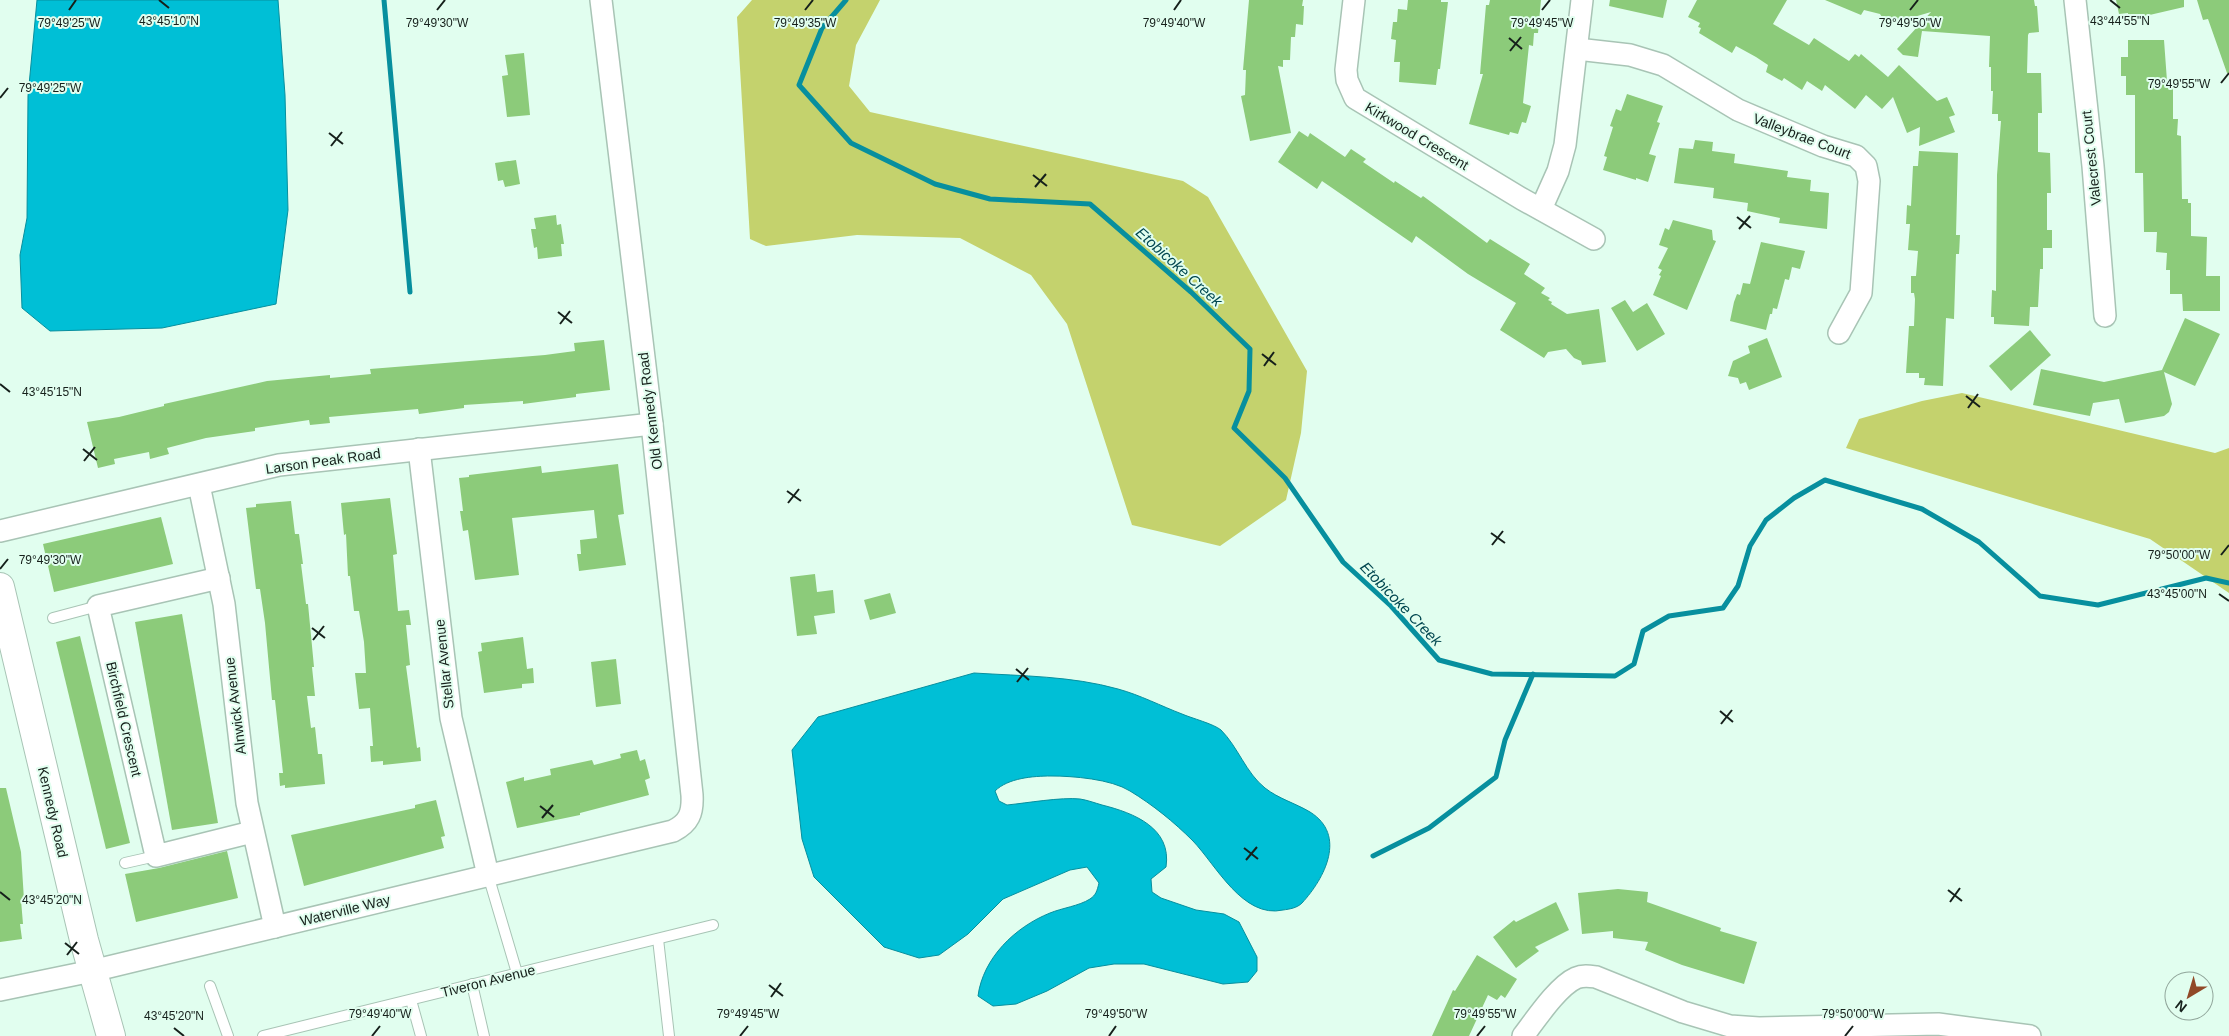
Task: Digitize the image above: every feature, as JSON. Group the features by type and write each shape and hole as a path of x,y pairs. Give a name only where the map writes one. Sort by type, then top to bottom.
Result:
{"main road":[{"name":"Kennedy Road","path":"0,587 92,971 111,1036"}],"street":[{"name":"Old Kennedy Road","path":"600,0 652,424 692,795 692,812 687,822"},
{"name":"Kirkwood Crescent","path":"1354,0 1346,70 1347,80 1356,98 1594,239"},
{"path":"1541,209 1558,171 1565,145 1582,0"},
{"name":"Valecrest Court","path":"2075,0 2093,166 2105,316"},
{"name":"Valleybrae Court","path":"1577,49 1630,55 1663,65 1738,110 1823,146 1856,156 1866,166 1869,181 1861,293 1839,333"},
{"name":"Larson Peak Road","path":"0,531 279,465 652,424"},
{"name":"Stellar Avenue","path":"419,449 450,718 488,875"},
{"name":"Alnwick Avenue","path":"199,484 219,578 246,802 275,927"},
{"path":"98,606 219,578"},
{"name":"Birchfield Crescent","path":"98,606 156,856"},
{"name":"Waterville Way","path":"0,990 92,971 673,831 687,822"},
{"path":"156,856 252,832"},
{"path":"1523,1036 1564,985 1586,975 1596,977 1697,1017 1730,1026 1759,1028 1938,1024 2030,1036"}],"lane":[{"path":"53,618 98,606"},
{"path":"125,863 156,856"},
{"path":"488,875 517,974"},
{"name":"Tiveron Avenue","path":"263,1036 713,925"},
{"path":"658,939 669,1036"},
{"path":"472,984 484,1036"},
{"path":"210,986 228,1036"},
{"path":"411,1000 421,1036"}],"green space":[{"path":"752,0 880,0 856,45 849,86 870,112 1183,181 1208,197 1307,371 1301,433 1286,500 1220,546 1132,525 1067,324 1031,275 960,238 857,235 766,246 750,239 737,17"},
{"path":"1962,393 2215,453 2229,448 2229,593 2150,539 1846,448 1859,419 1922,401"}],"water":[{"path":"37,0 278,0 285,95 288,210 276,304 162,328 50,331 22,308 20,255 27,218 28,96"},
{"path":"974,673 1083,681 1134,694 1213,726 1221,730 1227,737 1258,782 1276,795 1310,812 1321,821 1328,832 1330,844 1328,857 1318,881 1298,906 1286,910 1269,911 1255,906 1243,898 1221,876 1193,841 1178,827 1147,802 1122,787 1092,779 1044,776 1029,777 1007,783 995,791 999,801 1007,805 1054,799 1080,799 1114,808 1148,824 1157,832 1163,842 1166,853 1166,867 1151,879 1152,892 1161,898 1196,910 1224,914 1239,922 1257,957 1257,971 1248,982 1223,984 1144,964 1114,964 1089,968 1047,991 1016,1004 993,1006 978,996 986,969 994,957 1013,935 1037,919 1081,903 1094,896 1099,883 1087,867 1070,870 1003,899 968,934 939,955 919,958 884,947 814,877 802,839 792,750 818,717"}],"building":[{"path":"1249,0 1303,0 1302,6 1304,6 1303,25 1296,24 1295,37 1291,37 1290,60 1283,60 1283,67 1278,66 1291,133 1250,141 1241,96 1245,95 1246,70 1243,70"},
{"path":"1408,0 1441,0 1441,2 1448,2 1440,69 1438,69 1436,85 1399,82 1400,62 1394,62 1396,40 1391,39 1393,22 1397,22 1398,9 1407,10"},
{"path":"1490,0 1541,0 1538,33 1534,33 1533,46 1529,45 1523,103 1531,106 1526,123 1522,122 1518,134 1510,132 1509,135 1469,124 1483,74 1480,74 1486,5 1489,5"},
{"path":"1610,0 1667,0 1663,18 1609,6"},
{"path":"1697,0 1787,0 1773,24 1809,45 1814,38 1849,61 1855,54 1859,57 1861,54 1888,77 1899,65 1937,101 1947,97 1955,115 1949,117 1955,132 1919,146 1920,127 1907,133 1893,97 1882,109 1866,95 1855,109 1825,85 1822,91 1807,81 1802,90 1784,78 1782,81 1766,72 1768,65 1756,57 1736,46 1732,53 1699,33 1701,28 1698,27 1700,23 1688,17"},
{"path":"1825,0 2034,0 2035,6 2037,6 2039,32 2029,33 2028,35 2027,73 2041,73 2042,113 2038,113 2038,152 2050,153 2051,193 2047,193 2047,230 2052,230 2052,248 2043,248 2043,269 2040,269 2038,307 2030,307 2029,326 1994,324 1994,317 1991,317 1992,290 1996,291 1997,175 2001,121 1998,121 1998,114 1992,114 1993,91 1991,91 1991,67 1989,67 1990,36 1922,31 1918,57 1903,55 1897,49 1931,12 1890,24 1885,22 1880,14 1864,10 1861,15"},
{"path":"2116,0 2184,0 2184,7 2128,20 2128,13 2119,14"},
{"path":"2197,0 2229,0 2229,73 2227,73 2208,19 2203,20"},
{"path":"2128,40 2164,40 2167,81 2173,81 2173,119 2178,119 2177,135 2181,136 2182,199 2188,199 2188,203 2191,203 2191,236 2207,237 2206,276 2220,276 2220,311 2183,311 2182,294 2170,294 2170,270 2166,270 2167,253 2156,252 2157,232 2144,232 2143,173 2135,173 2135,95 2126,95 2126,76 2121,76 2121,57 2128,57"},
{"path":"524,53 530,115 507,117 502,76 508,75 505,55"},
{"path":"1627,94 1663,106 1657,122 1660,123 1649,154 1656,156 1648,182 1603,170 1607,157 1604,156 1613,127 1610,126 1616,109 1621,111"},
{"path":"1299,131 1308,137 1310,133 1345,157 1351,149 1366,159 1363,162 1394,183 1395,181 1421,198 1423,196 1487,243 1490,239 1530,264 1524,274 1545,288 1541,293 1550,298 1548,300 1552,302 1551,304 1567,314 1599,309 1606,362 1582,365 1581,361 1574,358 1566,349 1548,352 1544,358 1500,330 1516,303 1468,274 1416,236 1412,243 1322,181 1317,189 1278,162"},
{"path":"1695,140 1713,142 1712,151 1735,154 1734,163 1788,171 1787,177 1811,180 1810,191 1829,193 1827,229 1779,223 1780,218 1747,211 1748,203 1713,198 1714,188 1674,183 1679,148 1693,149"},
{"path":"1919,151 1958,153 1956,235 1960,235 1959,254 1956,254 1954,319 1946,318 1943,386 1924,385 1925,378 1919,378 1919,373 1906,373 1909,326 1914,326 1915,299 1914,293 1911,293 1911,276 1916,276 1918,251 1908,250 1910,224 1906,224 1907,205 1911,206 1913,166 1918,166"},
{"path":"516,160 520,184 505,187 503,180 498,181 495,163"},
{"path":"556,215 557,225 561,224 564,244 561,244 562,256 538,259 537,247 534,248 531,229 536,229 534,218"},
{"path":"1673,220 1712,230 1713,240 1716,241 1687,310 1653,295 1661,276 1659,275 1662,270 1658,268 1668,248 1659,245 1665,228 1669,230"},
{"path":"1761,242 1805,251 1800,269 1792,267 1789,280 1785,279 1777,309 1773,308 1766,330 1730,321 1737,294 1740,295 1743,283 1750,284"},
{"path":"1625,300 1633,312 1647,303 1665,334 1637,351 1611,308"},
{"path":"2185,318 2220,334 2195,386 2164,372 2172,404 2169,412 2164,416 2125,423 2119,399 2093,403 2090,416 2033,405 2041,369 2104,382 2162,370"},
{"path":"2030,330 2051,355 2011,391 1989,366"},
{"path":"1767,338 1782,377 1749,390 1746,382 1740,384 1738,378 1728,376 1733,361 1750,353 1748,346"},
{"path":"604,340 610,390 576,394 576,397 523,404 523,401 464,405 464,408 419,414 418,409 329,417 330,423 310,425 309,420 255,428 255,431 206,438 167,448 169,454 150,459 149,452 114,459 115,464 98,468 87,422 119,417 164,406 164,404 267,381 330,375 330,378 371,374 370,369 545,355 575,351 574,343"},
{"path":"618,464 624,514 618,515 626,565 579,571 577,554 581,554 580,540 597,538 594,510 512,518 519,575 475,580 468,530 463,531 460,511 463,511 459,478 469,477 469,475 541,466 542,473"},
{"path":"390,498 397,554 393,555 398,611 409,610 411,625 406,625 410,665 406,666 417,748 420,747 421,761 383,765 383,761 371,762 370,746 373,746 370,708 359,709 355,673 366,673 364,642 359,611 354,611 350,576 348,576 346,534 344,535 341,503"},
{"path":"291,501 295,534 299,534 314,667 312,667 315,696 307,696 311,728 315,727 318,754 322,754 325,784 285,788 285,785 280,786 279,773 283,773 275,700 272,700 265,623 260,589 256,589 246,508 256,507 256,504"},
{"path":"161,517 173,564 54,592 43,544"},
{"path":"815,574 817,592 833,590 835,613 814,616 817,634 797,636 790,577"},
{"path":"890,593 896,613 870,620 864,600"},
{"path":"182,614 218,823 172,830 135,622"},
{"path":"80,636 130,843 106,849 56,642"},
{"path":"523,637 527,669 533,668 534,683 522,684 522,688 484,693 478,652 482,651 481,643"},
{"path":"616,659 621,704 596,707 591,662"},
{"path":"637,750 640,761 645,759 650,778 645,780 649,795 580,813 580,815 517,828 506,782 524,777 524,781 551,775 550,769 592,760 594,765 621,758 620,754"},
{"path":"0,788 6,788 21,852 24,900 21,900 23,924 20,924 22,939 0,942"},
{"path":"436,800 445,836 441,837 444,848 304,886 291,835 415,808 415,805"},
{"path":"227,851 238,898 136,922 125,874 159,868"},
{"path":"1618,889 1648,892 1647,902 1721,928 1720,931 1757,942 1744,984 1682,965 1645,950 1648,942 1613,938 1613,931 1582,934 1578,893"},
{"path":"1556,902 1569,930 1535,947 1539,951 1516,968 1493,937 1514,920 1516,922"},
{"path":"1477,955 1517,979 1505,998 1501,995 1497,1000 1488,995 1469,1036 1432,1036 1453,990 1455,991"}],"waterway":[{"path":"384,0 410,292"},
{"name":"Etobicoke Creek","path":"846,0 822,28 799,85 851,143 935,184 990,199 1090,204 1191,292 1250,349 1249,391 1234,428 1285,478 1343,562 1391,606 1439,660 1492,674 1615,676 1634,664 1643,631 1669,616 1723,608 1738,586 1750,546 1766,520 1794,498 1825,480 1922,509 1979,542 2040,596 2098,605 2206,578 2229,583"},
{"path":"1373,856 1429,828 1496,777 1505,740 1533,674"}]}
